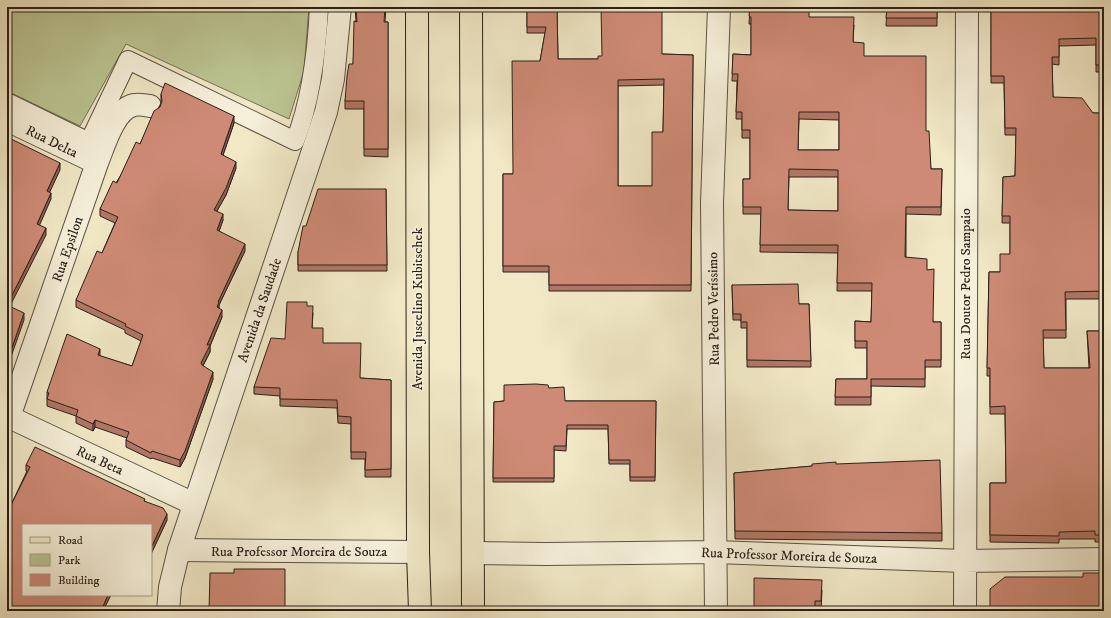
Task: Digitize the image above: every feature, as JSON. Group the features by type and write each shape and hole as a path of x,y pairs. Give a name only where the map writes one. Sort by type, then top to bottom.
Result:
{"main road":[{"name":"Avenida Juscelino Kubitschek","path":"416,7 418,552 420,611"},
{"path":"472,7 473,611"}],"street":[{"path":"7,102 89,142 128,60 295,141 304,110 309,84 319,7"},
{"name":"Avenida da Saudade","path":"168,611 170,587 179,550 326,112 333,79 340,7"},
{"name":"Rua Pedro Veríssimo","path":"716,611 712,203 719,7"},
{"name":"Rua Doutor Pedro Sampaio","path":"965,611 967,7"},
{"name":"Rua Epsilon","path":"8,416 97,163 112,126 120,113 134,105 150,106"},
{"name":"Rua Delta","path":"7,120 97,163"},
{"name":"Rua Beta","path":"8,416 194,504"},
{"name":"Rua Professor Moreira de Souza","path":"179,550 418,552"},
{"name":"Rua Professor Moreira de Souza","path":"473,552 546,554 715,552 964,561 1104,559"}],"green space":[{"path":"7,7 309,7 304,71 289,119 126,44 80,126 7,91"}],"building":[{"path":"356,7 385,7 384,22 388,22 388,149 364,149 364,101 345,101 349,64 353,64 354,21 357,22"},
{"path":"527,7 557,7 558,59 598,59 598,56 602,56 601,7 662,7 662,54 693,55 691,285 549,285 549,266 503,266 503,174 513,174 512,61 540,61 546,27 527,27","holes":["664,79 663,132 652,132 652,186 618,186 618,80"]},
{"path":"750,7 809,7 809,17 854,17 853,42 864,43 864,56 926,56 926,131 929,131 931,169 942,169 941,207 906,207 905,257 927,259 927,270 934,269 933,322 941,322 941,360 925,360 925,379 871,379 871,397 835,397 836,379 867,379 867,341 855,341 855,321 871,322 872,283 837,283 838,245 760,245 761,207 743,207 743,179 750,179 750,130 742,130 742,112 736,112 738,74 732,74 733,54 751,55 751,17 749,16","holes":["799,112 839,112 839,150 798,150","789,169 838,170 838,211 788,210"]},
{"path":"887,7 937,7 937,18 886,18"},
{"path":"991,7 1104,7 1104,65 1096,65 1096,38 1059,39 1059,57 1052,57 1053,97 1082,98 1093,113 1104,113 1104,291 1065,292 1066,330 1043,330 1044,368 1090,368 1087,331 1104,331 1104,535 1095,535 1095,531 1059,532 1059,536 990,535 990,483 1006,483 1005,406 990,407 990,368 987,368 989,272 1000,272 1000,254 1010,254 1010,216 1002,216 1003,177 1015,176 1016,128 1005,128 1004,76 991,76"},
{"path":"165,83 234,116 221,154 236,162 226,188 214,210 223,214 217,230 245,244 218,302 217,307 222,310 207,345 210,345 201,363 213,372 185,451 180,460 152,451 151,453 126,440 129,432 95,420 93,424 76,416 78,410 47,399 49,393 47,392 67,334 100,349 98,355 132,366 143,335 125,326 126,324 76,300 97,251 102,253 118,217 100,209 113,181 117,183 136,142 140,144 154,111 160,107 162,101 161,94"},
{"path":"7,137 60,163 47,191 51,193 37,224 46,228 7,305"},
{"path":"318,189 386,189 387,265 298,265 298,252 303,226 306,226"},
{"path":"798,284 799,304 809,304 811,361 747,360 747,322 741,322 741,314 733,314 732,285"},
{"path":"287,302 307,302 307,306 313,306 312,328 323,328 323,343 361,343 360,378 391,380 391,469 365,470 366,452 351,452 351,417 338,416 337,400 280,399 280,388 254,387 271,338 285,339"},
{"path":"7,305 24,313 7,362"},
{"path":"504,385 548,385 549,388 564,387 565,401 656,401 655,477 630,477 630,460 609,460 608,425 567,425 566,446 554,446 554,478 493,478 494,402 504,401"},
{"path":"35,447 145,499 144,501 163,508 167,514 152,546 152,524 22,524 22,596 108,596 101,611 7,610 7,504 11,505 30,467 26,465"},
{"path":"940,460 942,533 735,531 734,473 812,466 812,464 836,462 836,464"},
{"path":"234,569 285,569 285,611 209,611 210,573 234,573"},
{"path":"1083,573 1104,573 1104,611 990,611 990,589 1005,577 1083,577"},
{"path":"754,578 822,580 821,601 815,601 815,611 754,611"}]}
